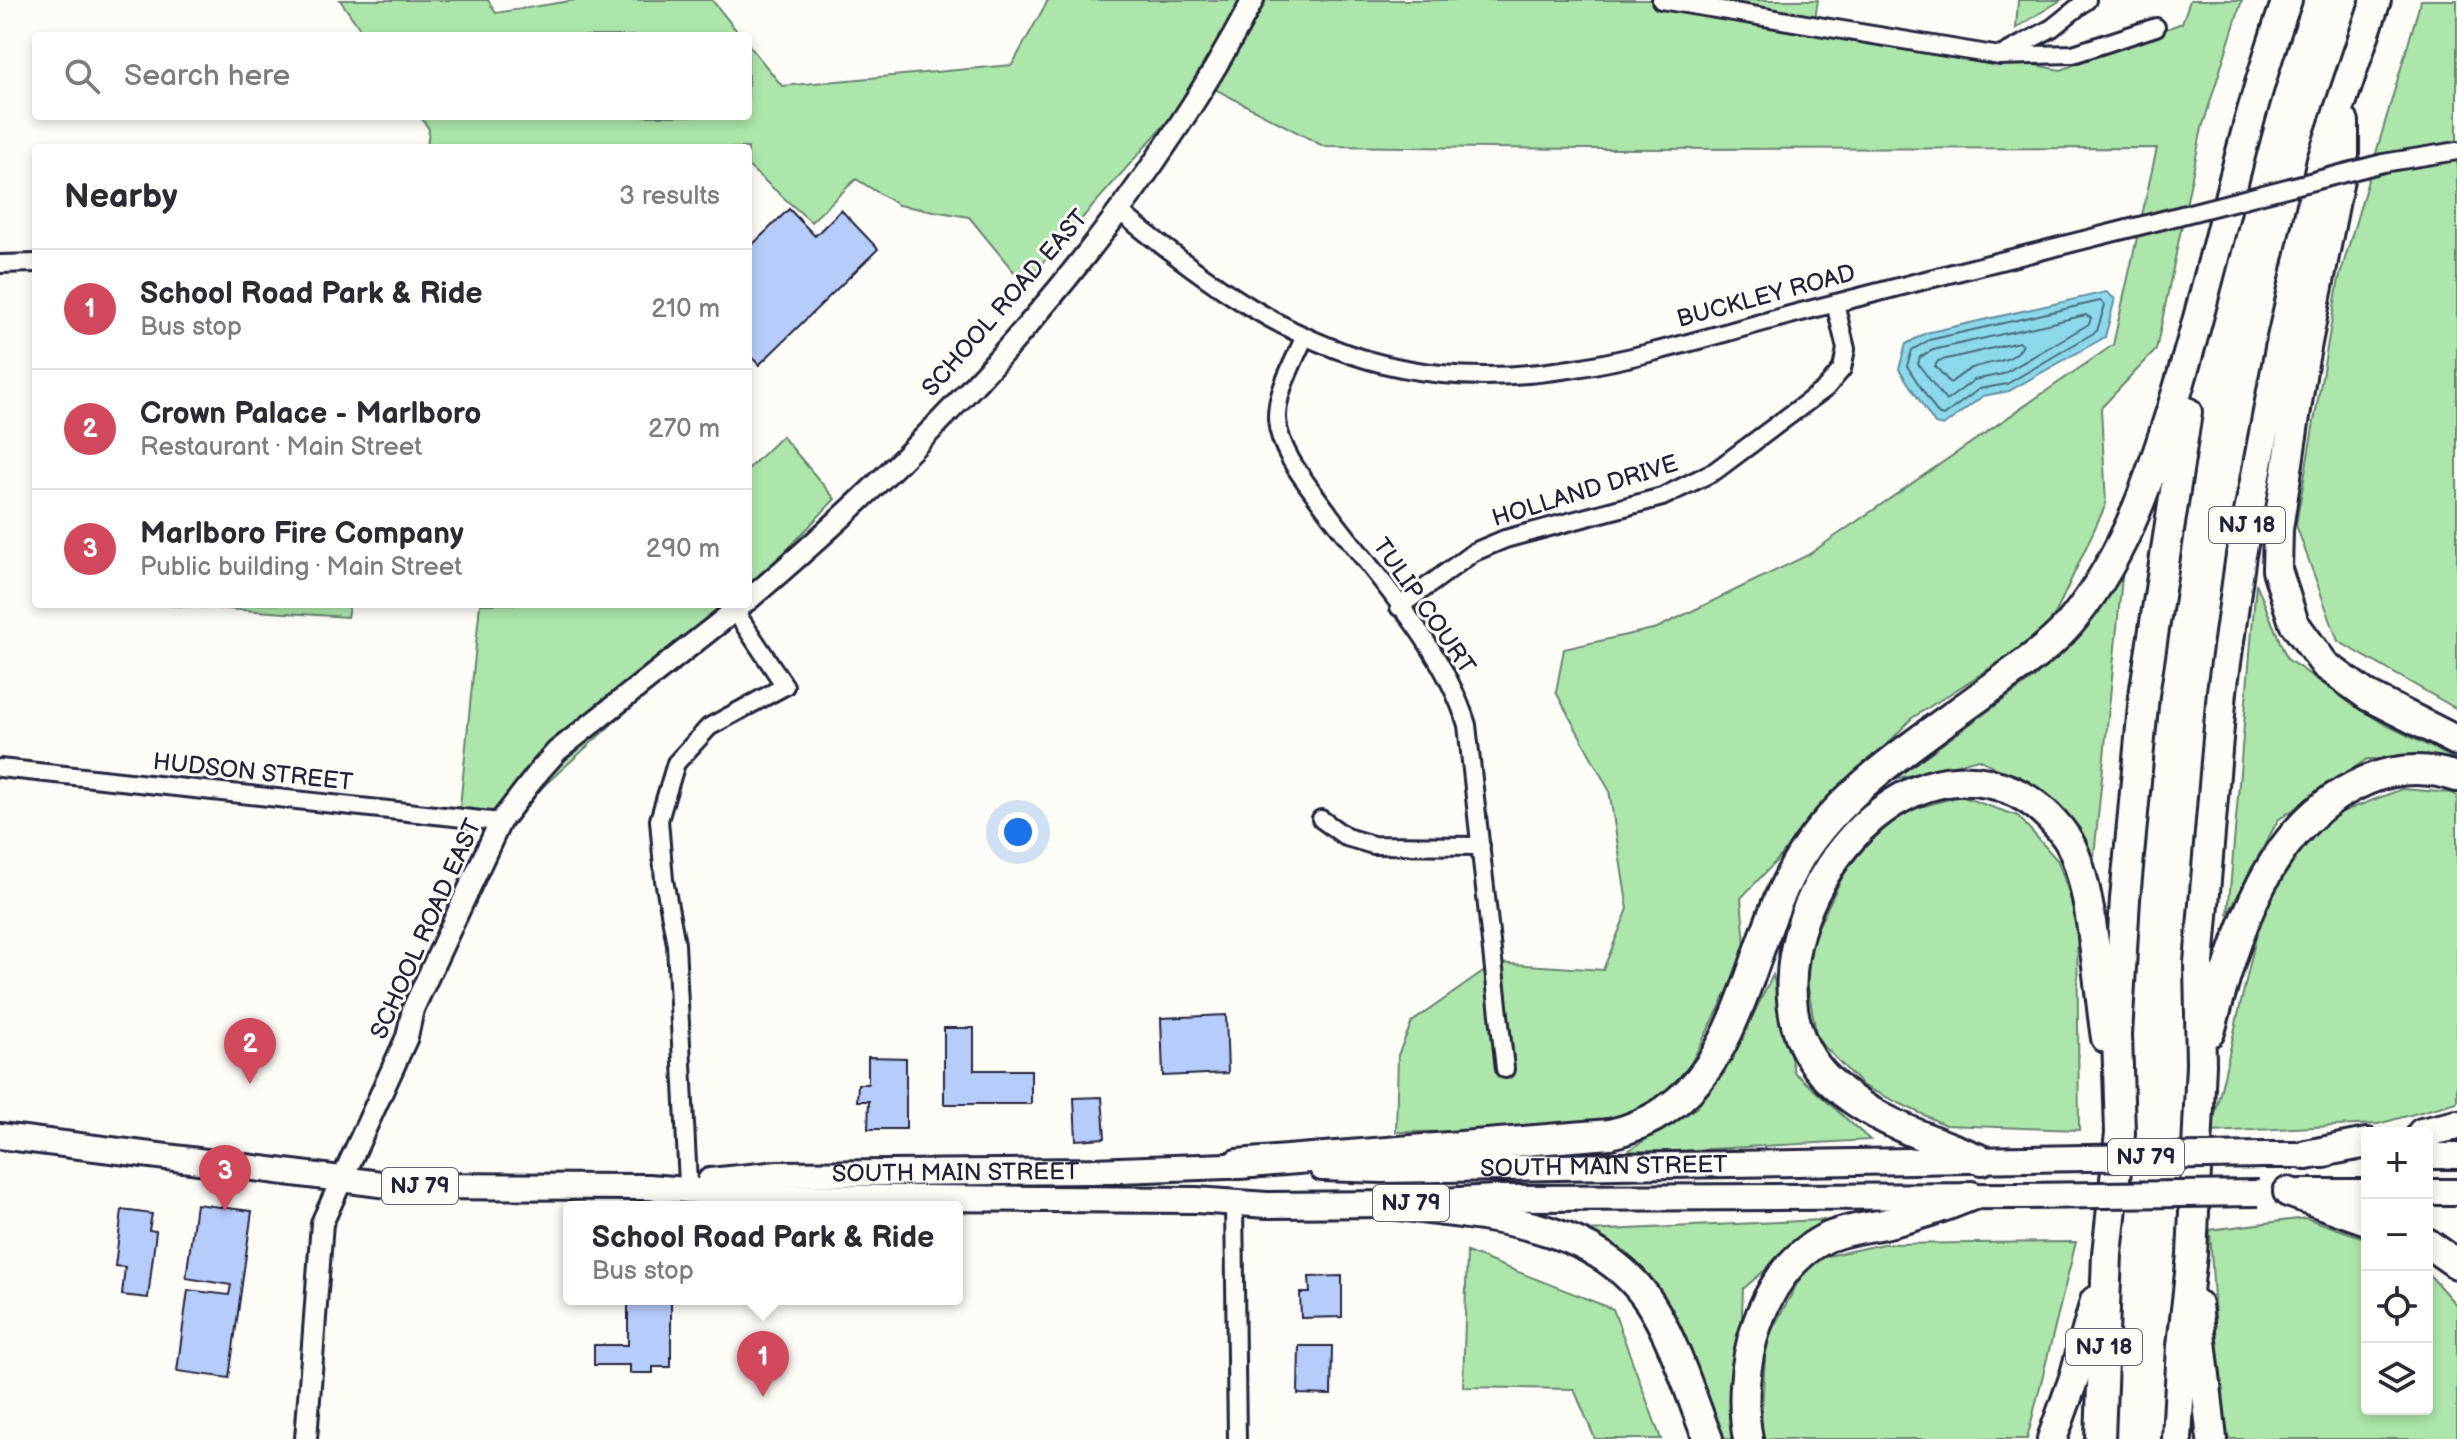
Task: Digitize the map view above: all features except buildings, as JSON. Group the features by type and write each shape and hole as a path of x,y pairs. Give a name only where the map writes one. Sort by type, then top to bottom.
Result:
{"highway":[{"name":"NJ 18","path":"2100,1439 2107,1254 2120,1133 2117,1035 2136,765 2170,514 2204,305 2258,86 2287,0"},
{"name":"NJ 18","path":"2177,1439 2182,1346 2192,1255 2201,1064 2199,963 2222,691 2241,555 2308,219 2322,160 2376,0"},
{"path":"2343,104 2344,154 2303,363 2278,529 2277,570 2294,623 2325,665 2368,696 2457,741"},
{"path":"1237,1164 1610,1134 1646,1123 1684,1097 1720,1050 1785,888 1807,846 1828,819 1864,785 2046,647 2074,618 2101,582 2146,493 2204,305"},
{"path":"2201,1064 2228,967 2247,914 2272,865 2310,817 2328,801 2380,775 2430,770 2457,777"},
{"path":"1982,1160 1882,1119 1847,1097 1822,1072 1808,1052 1797,1029 1792,1000 1794,960 1805,919 1825,875 1843,849 1886,806 1926,785 1953,780 1996,785 2030,800 2047,813 2072,849 2084,884 2120,1133"},
{"path":"2433,1130 2457,1125"},
{"path":"2306,1155 2361,1144"},
{"path":"2288,1192 2361,1218"},
{"path":"1748,1439 1745,1385 1749,1356 1766,1303 1789,1267 1825,1239 1930,1212 1971,1196"},
{"path":"1389,1204 1493,1218 1552,1232 1609,1261 1634,1282 1661,1321 1708,1439"},
{"path":"2433,1247 2457,1264"},
{"path":"2052,1439 2074,1378 2107,1254"},
{"path":"2192,1255 2212,1439"}],"main road":[{"name":"NJ 79","path":"0,1136 342,1180"},
{"name":"SOUTH MAIN STREET","path":"648,1187 778,1174 1093,1171 1237,1164 1382,1170 2361,1155"},
{"path":"2433,1156 2457,1156"},
{"name":"SOUTH MAIN STREET","path":"342,1180 396,1186 648,1187 776,1197 1389,1204 1495,1198 2361,1192"},
{"path":"2433,1192 2457,1192"}],"street":[{"name":"SCHOOL ROAD EAST","path":"752,596 900,461 967,391 1119,211 1152,167 1253,0"},
{"path":"1661,0 2000,56 2073,54 2156,27"},
{"path":"2000,56 2052,28 2087,0"},
{"name":"BUCKLEY ROAD","path":"1119,211 1201,274 1304,338 1402,368 1500,378 1603,364 2383,163 2457,151"},
{"path":"0,264 32,263"},
{"name":"HOLLAND DRIVE","path":"1399,607 1474,552 1505,539 1662,497 1715,471 1826,388 1842,369 1846,349 1835,303"},
{"name":"TULIP COURT","path":"1304,338 1280,395 1277,419 1282,441 1305,480 1450,679 1467,725 1505,1069"},
{"name":"SCHOOL ROAD EAST","path":"306,1439 322,1223 407,1037 419,995 500,822 557,751 738,608"},
{"path":"688,1183 676,944 664,880 659,820 676,763 709,727 785,686 744,608"},
{"name":"HUDSON STREET","path":"0,768 500,822"},
{"path":"1321,819 1346,837 1373,845 1481,846"},
{"path":"1234,1203 1237,1439"}],"green space":[{"path":"340,0 488,0 496,13 576,0 712,0 738,32 362,32"},
{"path":"1048,0 1818,0 1814,25 2061,70 2182,23 2190,0 2242,0 2202,128 2156,350 2101,408 2106,504 2047,632 1912,718 1741,898 1746,956 1687,1071 1641,1113 1525,1131 1396,1132 1398,1055 1412,1022 1496,963 1603,970 1628,909 1609,790 1556,692 1564,649 1657,628 1808,555 2113,345 2157,148 1323,146 1202,82 1024,284 969,217 898,205 856,179 811,222 752,170 752,144 427,144 429,129 423,120 752,120 752,49 782,86 1012,65"},
{"path":"2018,0 2061,0 2016,28"},
{"path":"2421,0 2457,0 2457,709 2338,641 2296,525 2339,279"},
{"path":"782,436 835,499 752,587 752,465"},
{"path":"2122,578 2092,876 2047,795 1979,759 1894,779 2034,678 2082,628"},
{"path":"2256,583 2287,659 2382,723 2457,760 2367,759 2278,820 2228,914"},
{"path":"212,608 349,608 347,617"},
{"path":"480,608 731,608 685,658 495,830 459,817"},
{"path":"2402,789 2457,796 2457,1102 2378,1124 2211,1132 2260,920 2313,823"},
{"path":"1960,796 2018,816 2058,861 2077,917 2079,1130 1945,1125 1863,1086 1817,1039 1803,958 1851,859 1903,812"},
{"path":"1773,975 1794,1072 1870,1140 1623,1154 1696,1108 1724,1073"},
{"path":"2306,1218 2361,1237 2361,1415 2433,1415 2433,1279 2457,1306 2457,1439 2222,1439 2210,1230"},
{"path":"1823,1220 1743,1289 1737,1439 1719,1439 1654,1289 1587,1231"},
{"path":"2076,1242 2027,1439 1764,1439 1761,1425 1766,1341 1810,1260 1883,1244"},
{"path":"1467,1252 1613,1309 1661,1439 1595,1439 1574,1389 1463,1387"}],"water":[{"path":"2106,292 2115,299 2105,337 2009,391 1983,396 1943,426 1935,424 1899,369 1906,344 1926,333"}],"place":[{"name":"Crown Palace - Marlboro","path":"250,1084"},
{"name":"Marlboro Fire Company","path":"225,1211"},
{"name":"School Road Park & Ride","path":"763,1397"}]}
